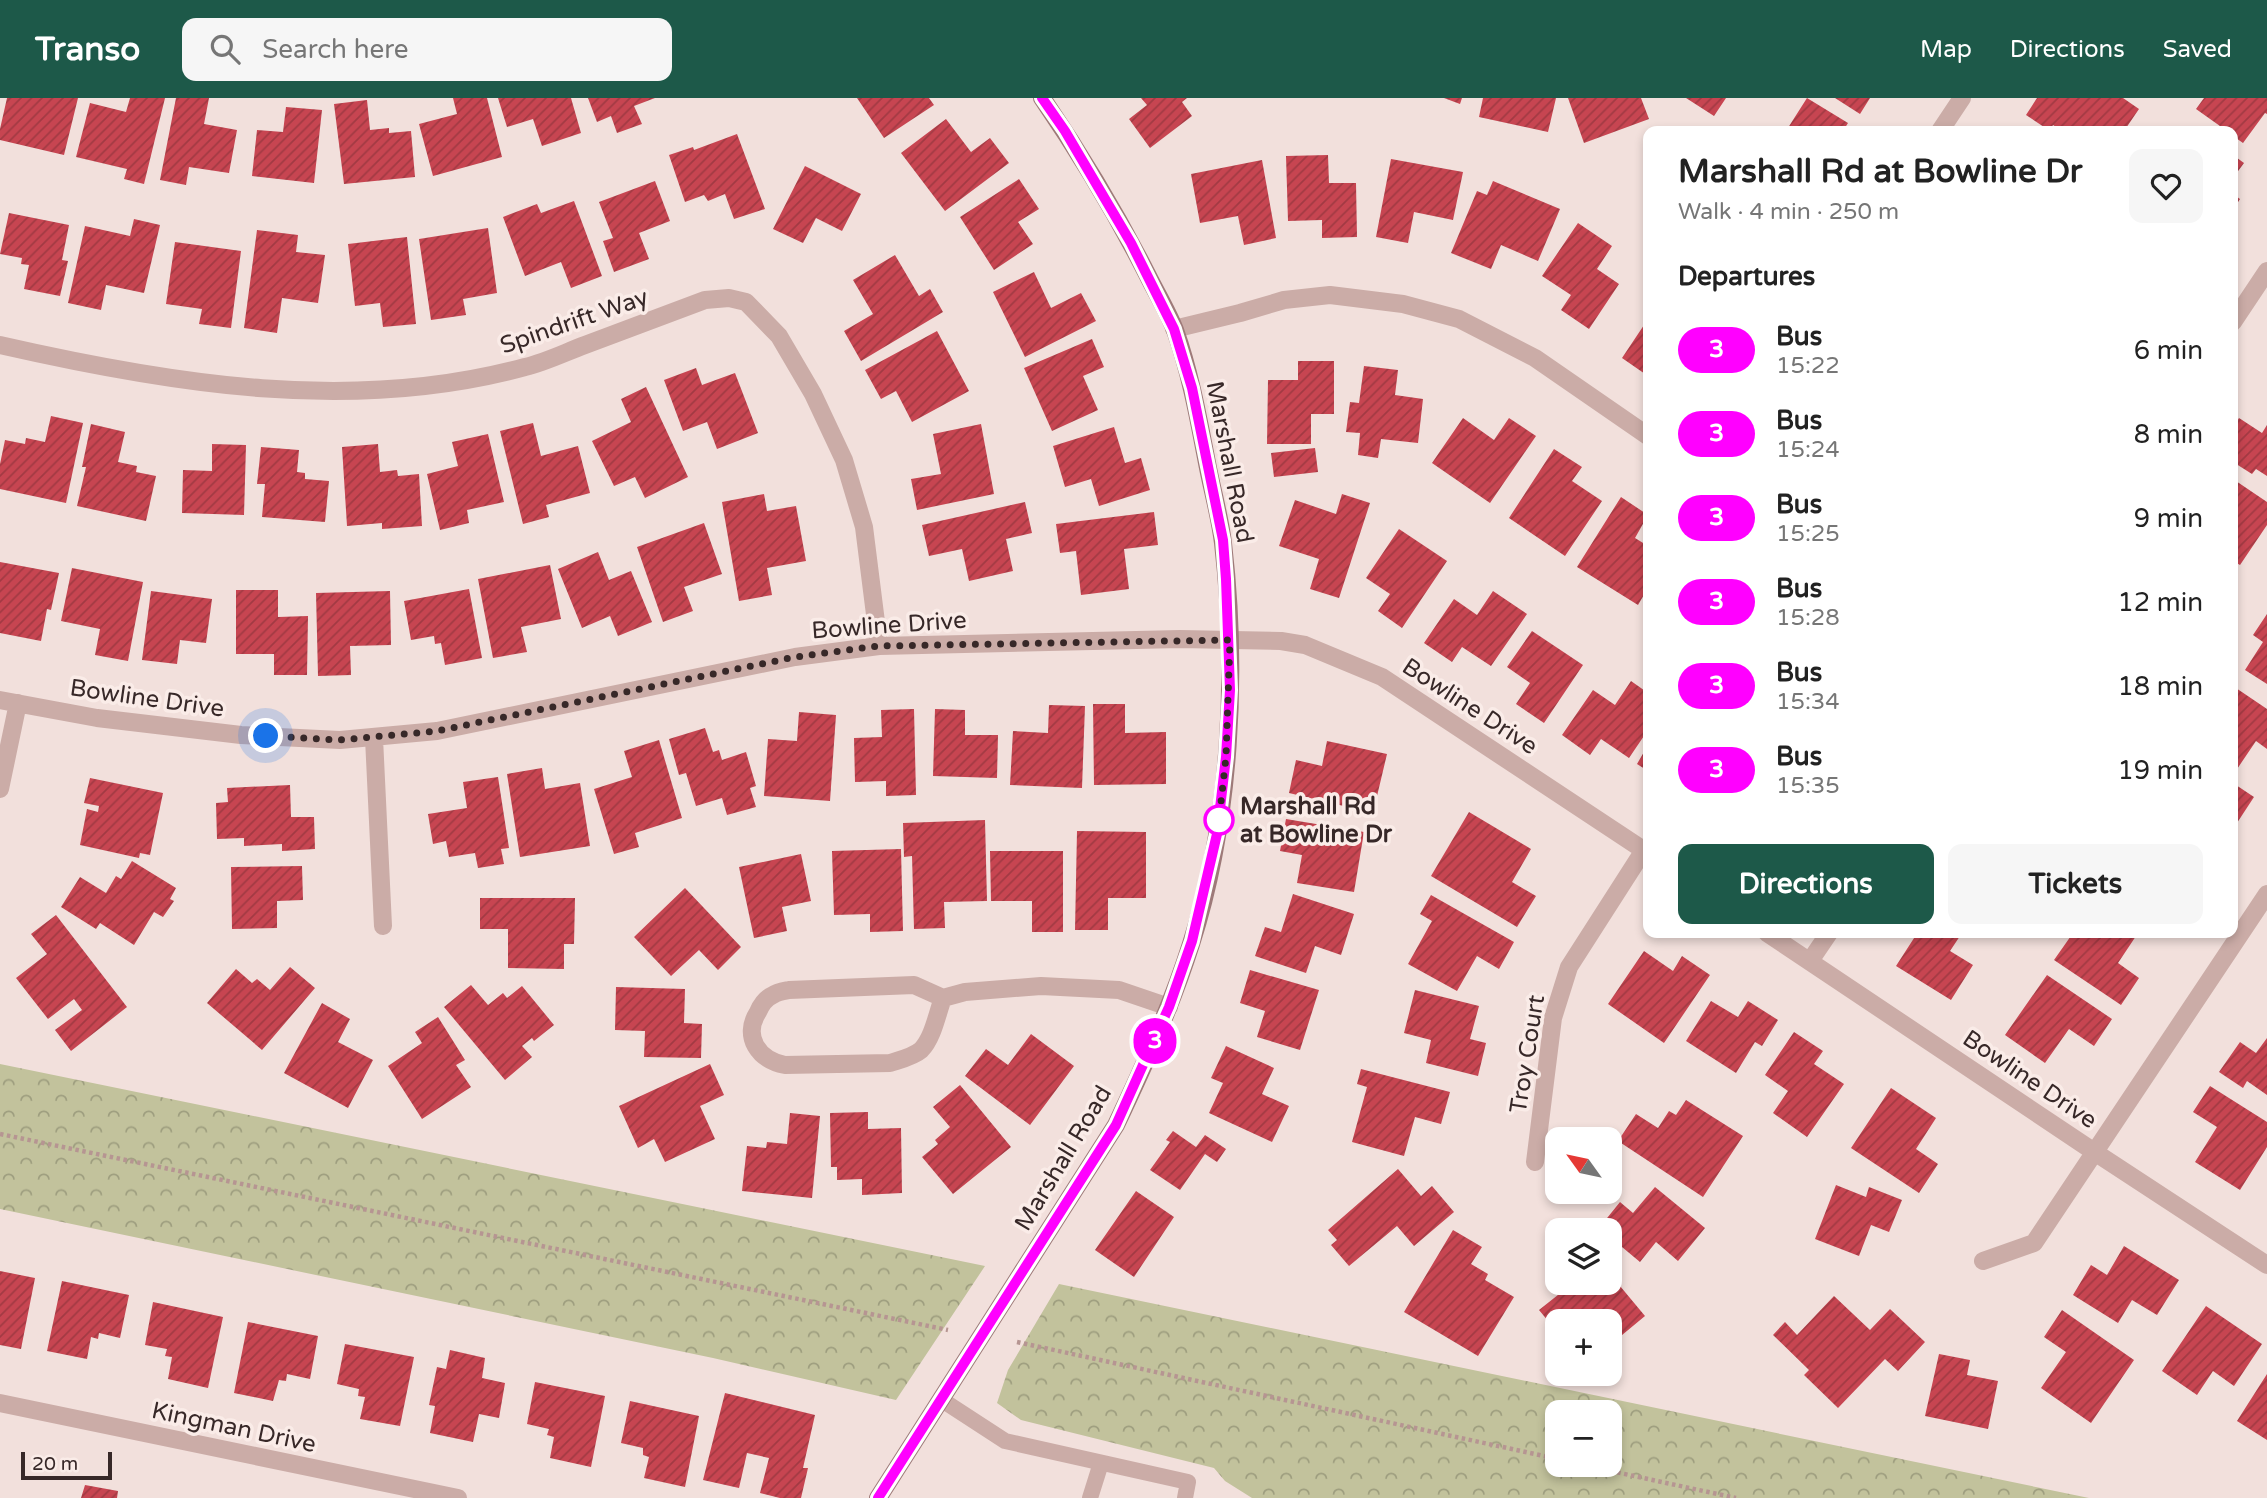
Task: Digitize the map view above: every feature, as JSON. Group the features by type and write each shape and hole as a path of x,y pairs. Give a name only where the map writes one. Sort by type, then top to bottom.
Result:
{"street":[{"name":"Marshall Road","path":"878,1498 1116,1125 1169,1007 1192,941 1217,834 1226,757 1230,640 1223,540 1192,388 1174,329 1131,243 1065,131 1042,98"},
{"path":"1943,126 1962,98"},
{"path":"2238,314 2267,271"},
{"path":"1174,329 1284,300 1330,295 1403,303 1459,319 1535,358 1643,433"},
{"name":"Spindrift Way","path":"0,345 78,363 225,385 334,392 442,384 527,367 705,300 729,298 746,302 779,336 813,394 844,460 864,527 878,646"},
{"name":"Bowline Drive","path":"0,700 97,718 241,735 340,740 437,731 795,657 878,646 1281,641 1305,645 1382,677 1643,849"},
{"path":"0,789 18,703"},
{"path":"373,738 383,926"},
{"name":"Troy Court","path":"1535,1162 1553,1018 1569,967 1643,856"},
{"path":"2238,938 2267,894"},
{"name":"Bowline Drive","path":"1776,938 2267,1265"},
{"path":"1810,961 1826,938"},
{"path":"1983,1261 2034,1243 2238,938"},
{"path":"943,998 928,1039 920,1051 890,1063 775,1063 763,1056 754,1045 751,1031 754,1017 762,1004 771,995 789,990 914,985 943,998 965,992 1041,986 1119,989 1169,1007"},
{"name":"Kingman Drive","path":"0,1402 458,1498"}],"lane":[{"path":"942,1400 1005,1441 1188,1482 1185,1498"},
{"path":"1090,1498 1101,1463"}],"path":[{"path":"0,1133 948,1330"},
{"path":"1017,1342 1545,1456"},
{"path":"1622,1473 1736,1498"}],"green space":[{"path":"0,1064 985,1266 896,1400 713,1358 0,1209"},
{"path":"1059,1284 1617,1400 1545,1400 1545,1477 1622,1477 1622,1401 2089,1498 1252,1498 1225,1481 1214,1468 1021,1420 997,1403 1008,1370"}],"building":[{"path":"7,98 78,98 64,155 0,140"},
{"path":"130,98 165,98 144,184 124,179 127,169 76,157 90,103 126,112"},
{"path":"176,98 209,98 204,124 237,130 229,173 189,167 186,185 160,180"},
{"path":"453,98 487,98 502,157 433,176 419,124 457,114"},
{"path":"498,98 571,98 581,133 542,146 533,119 507,127"},
{"path":"588,98 655,98 634,106 642,124 617,133 611,116 597,122"},
{"path":"857,98 929,98 934,105 884,138"},
{"path":"1141,98 1187,98 1182,102 1192,116 1150,148 1129,119 1147,105"},
{"path":"1444,98 1462,98 1460,104"},
{"path":"1483,98 1556,98 1548,132 1479,117"},
{"path":"1568,98 1641,98 1649,119 1584,143"},
{"path":"1686,98 1726,98 1714,116"},
{"path":"1807,98 1848,123 1846,126 1789,126"},
{"path":"1835,98 1870,98 1860,114"},
{"path":"2037,98 2123,98 2139,109 2127,126 2042,126 2026,115"},
{"path":"2204,98 2267,98 2267,114 2265,113 2243,143 2238,140 2238,126 2220,126 2196,109"},
{"path":"367,100 370,130 389,128 389,133 411,131 415,177 344,184 334,104"},
{"path":"286,107 322,110 314,183 252,176 257,130 283,132"},
{"path":"946,119 971,152 990,138 1009,163 945,211 901,153"},
{"path":"737,134 765,209 734,219 725,194 708,201 704,195 685,202 669,155 693,147 694,150"},
{"path":"1328,155 1329,183 1356,183 1357,237 1322,238 1322,220 1288,221 1286,156"},
{"path":"1391,159 1463,172 1453,220 1414,212 1408,243 1376,237"},
{"path":"2238,159 2244,163 2238,171"},
{"path":"1262,160 1276,238 1244,245 1238,216 1200,223 1191,174"},
{"path":"805,166 861,194 842,231 816,218 803,243 773,229"},
{"path":"1019,179 1039,209 1018,222 1033,244 994,270 960,217"},
{"path":"655,181 670,221 639,233 649,259 614,272 603,241 613,238 599,202"},
{"path":"1493,181 1560,209 1538,261 1501,245 1491,269 1451,253 1477,191 1487,195"},
{"path":"574,201 602,276 571,288 561,262 525,276 503,217 537,204 541,213"},
{"path":"9,213 69,225 62,260 68,261 60,296 24,289 29,265 21,264 22,258 0,254"},
{"path":"134,219 160,225 144,293 106,285 101,310 68,303 85,226 130,236"},
{"path":"1578,223 1612,246 1597,269 1619,284 1589,329 1561,310 1571,295 1542,276"},
{"path":"488,228 497,293 463,299 466,315 431,320 419,239"},
{"path":"257,230 298,235 296,252 325,255 318,303 282,298 277,333 244,328"},
{"path":"407,237 416,324 383,327 380,303 355,306 348,244"},
{"path":"175,242 241,251 231,328 199,324 202,309 166,304"},
{"path":"895,255 919,296 930,289 943,312 861,361 844,331 873,314 853,280"},
{"path":"1034,272 1051,308 1081,293 1096,321 1025,357 993,292"},
{"path":"1643,326 1643,373 1622,358"},
{"path":"937,331 969,391 912,422 896,391 881,399 865,370"},
{"path":"1092,339 1104,367 1083,376 1098,410 1052,431 1024,368"},
{"path":"1298,361 1334,361 1334,414 1311,414 1311,444 1267,444 1268,380 1298,380"},
{"path":"1364,366 1398,370 1395,395 1423,399 1418,443 1381,439 1378,458 1358,455 1360,433 1346,432 1350,402 1359,403"},
{"path":"696,368 702,385 735,373 758,433 717,449 707,422 683,431 664,380"},
{"path":"646,387 688,477 645,498 635,477 614,486 592,441 631,422 621,399"},
{"path":"51,416 83,423 66,503 0,489 0,464 5,440 25,444 26,438 45,442"},
{"path":"1463,418 1494,440 1509,418 1536,436 1490,503 1432,463"},
{"path":"2238,420 2262,433 2267,425 2267,476 2256,469 2252,474 2238,465"},
{"path":"533,423 541,456 578,446 590,493 546,505 549,517 523,524 500,431"},
{"path":"91,424 125,432 118,462 137,466 136,472 156,476 146,521 77,506 86,467 82,467"},
{"path":"981,424 994,494 917,510 911,479 941,474 933,434"},
{"path":"1114,427 1125,463 1141,458 1150,490 1099,506 1091,479 1065,487 1053,446"},
{"path":"488,434 504,502 467,510 469,523 440,530 427,474 458,466 452,442"},
{"path":"212,444 246,445 244,515 182,513 183,470 212,471"},
{"path":"378,444 380,472 397,470 398,476 419,474 422,526 382,529 382,523 347,526 342,447"},
{"path":"261,447 299,450 297,472 305,473 305,479 329,481 325,522 262,517 265,484 257,484"},
{"path":"1315,448 1318,472 1274,477 1271,453"},
{"path":"1554,449 1582,467 1572,481 1602,501 1565,556 1509,518"},
{"path":"2238,482 2267,502 2267,525 2240,565"},
{"path":"764,494 767,511 796,506 806,561 767,568 772,595 739,601 722,502"},
{"path":"1342,494 1370,503 1339,598 1310,589 1319,559 1279,546 1295,500 1336,514"},
{"path":"1621,497 1643,512 1643,524 1635,538 1643,543 1643,596 1638,605 1577,567"},
{"path":"1025,502 1032,533 1006,539 1013,571 969,581 962,549 929,556 922,525"},
{"path":"1154,512 1158,545 1124,549 1129,589 1081,595 1076,551 1060,553 1056,524"},
{"path":"704,523 722,574 684,587 693,611 663,622 637,547"},
{"path":"1399,529 1447,561 1402,628 1378,611 1390,594 1366,578"},
{"path":"598,552 609,580 631,571 652,622 618,636 610,616 582,628 558,569"},
{"path":"0,562 59,573 51,610 47,609 41,641 0,633"},
{"path":"550,565 561,619 521,627 527,652 493,658 478,579"},
{"path":"72,568 143,582 128,661 95,655 100,629 61,621"},
{"path":"469,589 482,658 445,665 441,643 435,644 434,636 411,640 404,601"},
{"path":"236,590 278,590 278,617 308,616 307,675 274,675 274,654 236,654"},
{"path":"151,591 212,599 206,643 180,640 177,664 142,660"},
{"path":"390,591 391,645 350,646 351,675 318,676 316,593"},
{"path":"1493,591 1527,614 1491,666 1462,647 1452,662 1424,643 1454,599 1477,615"},
{"path":"2267,614 2267,684 2245,670 2263,642 2253,635"},
{"path":"1532,631 1583,665 1544,723 1516,704 1530,683 1507,667"},
{"path":"1631,681 1643,689 1643,737 1629,758 1601,739 1590,755 1562,735 1593,690 1615,705"},
{"path":"2238,689 2267,709 2267,749 2256,741 2238,768"},
{"path":"1093,704 1125,704 1125,733 1166,732 1166,784 1094,785"},
{"path":"1049,705 1085,706 1082,788 1010,785 1013,731 1048,733"},
{"path":"914,709 916,795 886,796 886,781 855,782 854,738 882,737 881,710"},
{"path":"935,709 965,710 965,735 998,735 997,778 933,776"},
{"path":"799,712 836,715 830,801 764,796 768,739 797,741"},
{"path":"705,728 713,752 719,750 722,760 746,752 756,786 750,788 756,807 727,815 722,798 696,806 686,773 679,775 669,739"},
{"path":"659,740 682,818 635,833 639,847 614,854 594,789 632,777 624,751"},
{"path":"1327,741 1387,754 1373,813 1289,793 1296,760 1322,766"},
{"path":"1643,754 1643,768 1637,764"},
{"path":"542,768 545,789 580,783 590,846 520,857 507,774"},
{"path":"498,777 509,848 501,849 504,864 478,868 475,853 449,857 446,841 433,844 428,814 467,808 463,782"},
{"path":"90,778 163,793 150,855 140,853 139,858 80,845 87,809 98,812 99,806 84,803"},
{"path":"290,785 291,817 314,817 315,849 282,851 282,844 244,846 244,838 217,839 216,803 228,802 227,788"},
{"path":"2238,786 2254,797 2238,821"},
{"path":"1469,812 1531,849 1512,882 1536,896 1517,927 1431,876"},
{"path":"1286,819 1364,832 1354,892 1297,883 1302,855 1280,851"},
{"path":"985,820 987,901 944,902 945,928 914,929 912,856 904,857 903,823"},
{"path":"1077,831 1146,832 1146,898 1108,898 1108,930 1075,930"},
{"path":"901,849 903,931 870,932 870,914 834,915 832,851"},
{"path":"990,851 1063,851 1063,932 1032,932 1032,901 991,901"},
{"path":"801,854 811,901 782,907 787,931 754,938 739,867"},
{"path":"132,861 176,888 170,899 174,901 163,917 154,912 134,945 100,923 96,929 61,907 80,877 106,893 116,876 121,879"},
{"path":"302,866 303,900 277,901 277,928 232,929 231,867"},
{"path":"685,888 741,947 718,970 699,950 671,976 634,937"},
{"path":"1293,894 1354,914 1341,955 1315,946 1306,973 1255,956 1265,927 1281,932"},
{"path":"1431,895 1514,942 1499,969 1477,956 1457,991 1408,964 1432,921 1420,914"},
{"path":"480,898 575,898 574,944 564,944 564,969 508,968 508,929 480,929"},
{"path":"56,915 127,1007 71,1051 55,1030 82,1010 74,999 48,1019 16,978 47,954 31,934"},
{"path":"1914,938 1959,938 1950,951 1973,965 1951,1000 1896,966"},
{"path":"2069,938 2135,938 2118,963 2139,978 2121,1005 2054,960"},
{"path":"1644,951 1673,971 1682,956 1710,975 1664,1043 1608,1004"},
{"path":"290,967 315,988 262,1050 207,1003 236,969 252,983 257,979 270,990"},
{"path":"1250,970 1319,990 1300,1050 1257,1037 1265,1011 1240,1003"},
{"path":"2047,975 2112,1019 2094,1046 2069,1029 2045,1063 2005,1035"},
{"path":"471,985 488,1005 503,993 507,998 522,986 554,1025 534,1041 532,1038 522,1046 532,1057 505,1080 444,1007"},
{"path":"616,987 685,989 684,1023 702,1024 701,1058 644,1057 645,1031 615,1030"},
{"path":"1415,990 1479,1006 1470,1039 1486,1043 1478,1076 1426,1063 1431,1040 1404,1033"},
{"path":"1711,1001 1738,1017 1748,1001 1778,1020 1762,1046 1755,1042 1736,1073 1686,1041"},
{"path":"322,1003 350,1019 338,1042 373,1060 348,1108 284,1073"},
{"path":"438,1017 465,1060 456,1065 471,1087 422,1119 388,1066 422,1043 415,1032"},
{"path":"1794,1032 1823,1051 1814,1064 1844,1084 1807,1137 1773,1113 1788,1091 1765,1075"},
{"path":"1031,1034 1074,1066 1030,1125 965,1076 986,1049 1008,1065"},
{"path":"2267,1038 2267,1095 2247,1081 2243,1088 2219,1072 2240,1042 2256,1053"},
{"path":"1226,1046 1274,1068 1262,1094 1289,1106 1272,1142 1209,1113 1223,1083 1211,1078"},
{"path":"710,1064 724,1095 700,1106 715,1139 665,1162 654,1139 638,1148 619,1106"},
{"path":"1361,1069 1450,1092 1441,1124 1415,1117 1404,1156 1352,1142 1367,1087 1357,1084"},
{"path":"960,1085 1011,1147 953,1194 922,1157 938,1144 935,1140 950,1127 933,1107"},
{"path":"2210,1086 2267,1122 2267,1147 2240,1190 2195,1162 2217,1127 2193,1112"},
{"path":"1891,1088 1936,1118 1916,1149 1938,1164 1919,1193 1851,1148"},
{"path":"1686,1100 1743,1136 1703,1197 1622,1144 1622,1135 1636,1114 1658,1128 1669,1111 1676,1115"},
{"path":"868,1112 868,1129 901,1128 902,1193 862,1195 862,1179 837,1180 837,1167 831,1167 830,1113"},
{"path":"790,1113 820,1116 812,1198 742,1191 747,1146 766,1148 767,1142 787,1144"},
{"path":"1173,1131 1196,1147 1205,1135 1226,1149 1217,1162 1205,1154 1180,1190 1150,1170 1170,1142 1166,1140"},
{"path":"1398,1169 1421,1196 1432,1186 1454,1212 1414,1246 1397,1226 1349,1266 1331,1245 1337,1240 1328,1230"},
{"path":"1836,1185 1866,1197 1869,1187 1902,1200 1889,1232 1871,1225 1859,1256 1815,1239"},
{"path":"1655,1187 1705,1228 1678,1261 1656,1242 1640,1262 1622,1247 1622,1218 1607,1218 1618,1204 1622,1204 1633,1213"},
{"path":"1136,1191 1174,1217 1134,1277 1095,1250"},
{"path":"1453,1230 1482,1247 1471,1264 1488,1274 1485,1280 1514,1297 1478,1356 1404,1312"},
{"path":"2124,1246 2179,1280 2157,1315 2132,1300 2118,1323 2073,1295 2091,1265 2107,1275"},
{"path":"0,1271 35,1278 21,1349 0,1345"},
{"path":"62,1281 129,1295 120,1338 99,1333 98,1339 91,1337 87,1359 47,1351"},
{"path":"1622,1288 1645,1316 1622,1335 1622,1309 1545,1309 1545,1317 1539,1310 1558,1295 1622,1295"},
{"path":"1834,1296 1870,1330 1890,1309 1925,1342 1898,1371 1885,1359 1838,1408 1804,1375 1809,1370 1773,1335 1785,1322 1797,1335"},
{"path":"153,1302 223,1317 208,1388 168,1379 172,1357 165,1356 167,1349 145,1345"},
{"path":"2206,1306 2262,1344 2234,1386 2213,1371 2197,1395 2162,1371"},
{"path":"2062,1310 2134,1360 2091,1423 2041,1388 2066,1352 2044,1337"},
{"path":"248,1322 318,1336 310,1379 287,1374 286,1381 279,1380 273,1401 234,1393"},
{"path":"345,1344 414,1357 400,1426 360,1419 365,1397 358,1396 359,1389 337,1384"},
{"path":"450,1350 485,1358 482,1378 505,1383 499,1418 479,1414 473,1442 430,1433 435,1406 429,1405 437,1367 446,1369"},
{"path":"1939,1354 1970,1360 1967,1375 1998,1381 1988,1429 1925,1416"},
{"path":"2267,1374 2267,1440 2237,1421"},
{"path":"535,1382 605,1396 591,1467 550,1458 554,1437 547,1435 549,1429 527,1424"},
{"path":"725,1393 815,1415 803,1468 808,1468 801,1498 780,1498 760,1493 769,1458 747,1453 739,1488 703,1480"},
{"path":"630,1401 699,1416 685,1487 644,1478 649,1457 643,1455 643,1448 621,1443"},
{"path":"85,1485 118,1491 117,1498 81,1498"}],"bus line":[{"name":"3","path":"878,1498 1116,1125 1145,1065 1192,941 1217,834 1223,783 1230,690 1230,640 1223,540 1192,388 1174,329 1131,243 1065,131 1042,98"}],"place":[{"name":"Marshall Rd at Bowline Dr","path":"1219,820"}],"route":[{"path":"266,736 340,740 437,731 795,657 878,646 1230,640 1226,757 1219,820"}]}
